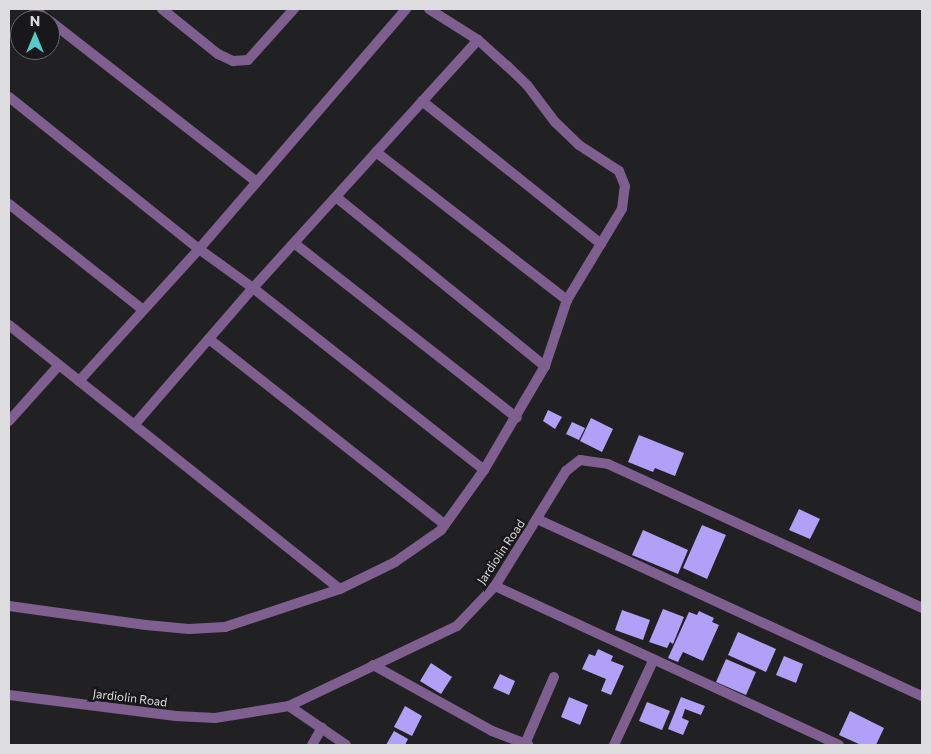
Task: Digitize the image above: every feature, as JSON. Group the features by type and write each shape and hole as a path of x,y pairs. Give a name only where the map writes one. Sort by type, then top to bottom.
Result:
{"street":[{"path":"162,9 218,54 233,62 248,60 294,9"},
{"path":"79,382 199,249 406,9"},
{"path":"9,606 146,625 189,628 225,627 340,589 395,562 441,530 484,470 517,418 545,366 568,300 622,209 625,186 619,171 579,145 555,122 527,85 478,40 429,9"},
{"path":"60,30 257,182"},
{"path":"135,424 253,288 478,40"},
{"path":"9,98 199,249 253,288 484,470"},
{"path":"422,101 601,244"},
{"path":"376,152 568,300"},
{"path":"336,196 545,366"},
{"path":"9,204 143,310"},
{"path":"294,243 517,418"},
{"path":"9,325 340,589"},
{"path":"209,339 445,525"},
{"path":"9,421 59,365"},
{"name":"Jardiolin Road","path":"9,695 176,716 215,718 289,706 457,626 494,586 566,471 580,460 600,462 922,608"},
{"path":"537,519 922,696"},
{"path":"494,586 653,661 839,745"},
{"path":"614,745 653,661"},
{"path":"373,665 492,731 526,745 554,677"},
{"path":"289,706 346,745"},
{"path":"312,745 322,728"}],"building":[{"path":"548,410 562,417 555,429 543,421"},
{"path":"591,418 613,429 602,452 580,441"},
{"path":"572,422 585,428 579,440 566,434"},
{"path":"639,435 684,453 675,476 655,468 653,472 628,462"},
{"path":"799,509 820,519 810,539 789,530"},
{"path":"702,525 726,535 707,579 683,568"},
{"path":"643,530 688,550 678,574 632,555"},
{"path":"663,609 684,617 673,644 670,642 667,648 649,642"},
{"path":"622,610 650,620 643,640 615,630"},
{"path":"699,611 714,618 712,622 719,625 703,661 683,652 678,662 668,658 689,612 697,615"},
{"path":"738,632 776,649 766,672 728,655"},
{"path":"598,649 613,656 611,661 624,666 611,695 601,691 606,679 582,669 589,654 595,656"},
{"path":"784,656 803,664 796,683 776,675"},
{"path":"726,659 756,672 746,695 716,682"},
{"path":"431,663 452,677 441,694 420,681"},
{"path":"500,674 515,681 509,695 493,688"},
{"path":"569,697 588,705 580,725 561,717"},
{"path":"681,697 705,706 701,715 685,709 682,718 689,721 683,735 668,729"},
{"path":"647,702 670,711 662,730 639,721"},
{"path":"405,706 422,716 412,736 394,727"},
{"path":"850,711 884,728 876,745 861,745 839,735"},
{"path":"394,731 408,739 405,745 386,745"}]}
